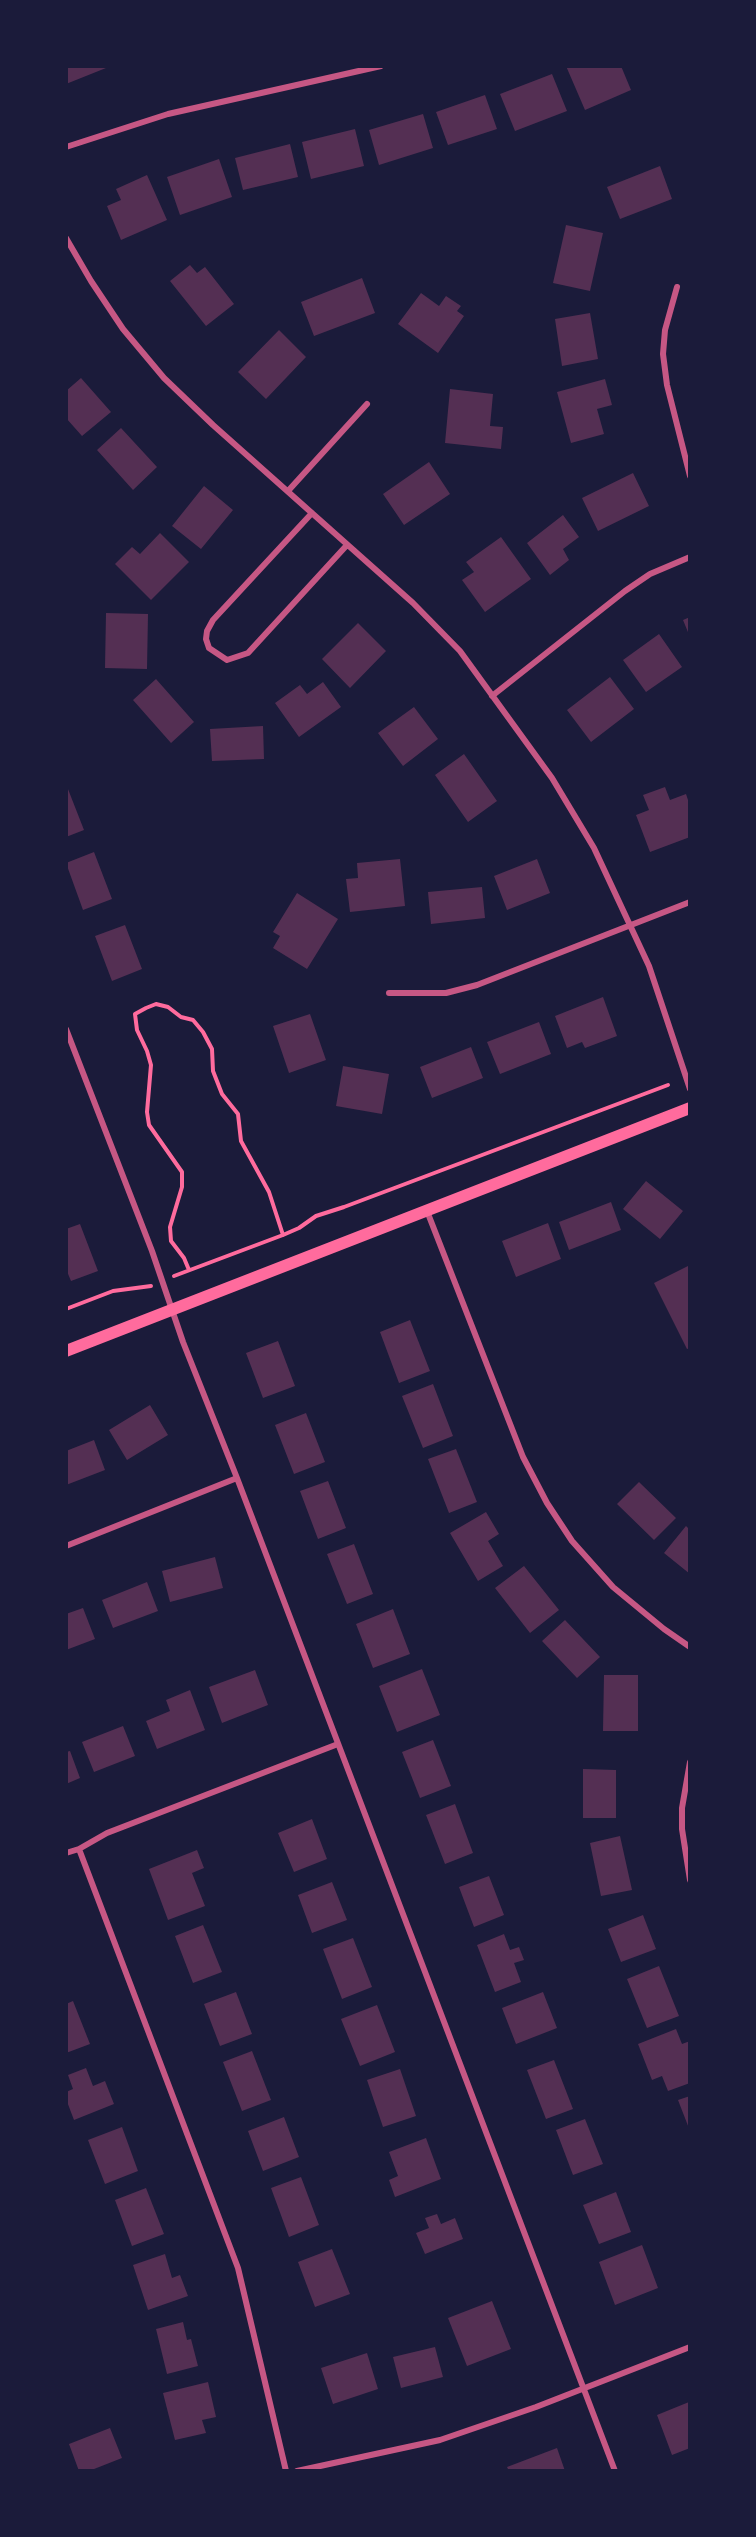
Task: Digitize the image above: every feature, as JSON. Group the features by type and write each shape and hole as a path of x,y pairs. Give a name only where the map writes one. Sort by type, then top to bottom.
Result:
{"main road":[{"path":"66,1351 690,1108"}],"street":[{"path":"66,147 168,114 381,66"},
{"path":"66,238 123,329 164,378 213,425 413,603 460,651 552,778 594,848 632,925 666,1011 690,1089"},
{"path":"677,287 665,330 663,354 666,385 690,476"},
{"path":"288,491 367,404"},
{"path":"312,513 213,620 207,631 206,639 209,648 227,660 248,653 347,545"},
{"path":"492,696 650,574 690,557"},
{"path":"389,993 446,993 477,986 690,902"},
{"path":"66,1029 173,1310 183,1342 237,1478 615,2471"},
{"path":"427,1211 523,1457 547,1503 572,1541 613,1587 690,1647"},
{"path":"66,1546 237,1478"},
{"path":"66,1852 79,1849 107,1833 338,1744"},
{"path":"690,1762 682,1808 683,1849 690,1880"},
{"path":"79,1849 238,2268 286,2471"},
{"path":"297,2471 440,2440 690,2347"}],"path":[{"path":"283,1235 269,1192 241,1141 238,1114 222,1094 213,1071 212,1049 203,1032 193,1020 181,1017 168,1007 156,1004 135,1014 137,1030 151,1065 147,1112 149,1125 183,1172 182,1187 170,1227 171,1241 184,1258 189,1270 283,1235 299,1228 316,1215 344,1208 668,1085"},
{"path":"66,1309 113,1291 145,1288"}],"building":[{"path":"66,66 105,66 106,68 66,84"},
{"path":"566,66 621,66 631,90 585,110"},
{"path":"552,74 567,111 515,131 500,94"},
{"path":"485,95 497,129 448,145 436,112"},
{"path":"423,114 433,148 379,165 369,130"},
{"path":"355,129 364,166 311,179 302,142"},
{"path":"290,144 298,177 243,190 235,158"},
{"path":"219,159 232,197 180,215 167,177"},
{"path":"660,166 672,199 620,219 607,187"},
{"path":"147,175 167,220 121,240 107,206 121,200 116,189"},
{"path":"566,225 603,233 590,291 553,283"},
{"path":"190,265 197,273 205,267 234,304 206,326 170,281"},
{"path":"362,278 375,313 314,336 301,302"},
{"path":"421,293 439,306 446,296 461,306 457,311 464,316 438,353 398,324"},
{"path":"590,313 598,359 562,366 555,319"},
{"path":"279,330 306,357 266,399 238,372"},
{"path":"81,378 111,412 82,436 66,418 66,391"},
{"path":"605,379 612,405 597,409 604,434 571,443 557,392"},
{"path":"450,389 493,394 490,426 503,427 501,449 445,443"},
{"path":"121,428 157,467 133,490 97,450"},
{"path":"429,462 450,494 404,525 383,494"},
{"path":"633,473 649,506 598,531 582,498"},
{"path":"204,486 233,510 201,549 172,526"},
{"path":"563,515 579,537 563,549 569,560 550,575 527,543"},
{"path":"160,533 189,562 151,600 115,564 132,547 140,554"},
{"path":"501,537 531,579 485,612 462,580 474,572 466,562"},
{"path":"106,613 148,614 147,669 105,668"},
{"path":"690,617 690,637 683,620"},
{"path":"358,623 386,651 350,688 322,659"},
{"path":"659,634 682,667 646,692 623,660"},
{"path":"610,677 634,709 591,742 567,710"},
{"path":"156,679 194,722 171,743 133,700"},
{"path":"323,682 341,707 299,737 275,703 300,685 307,694"},
{"path":"414,707 438,739 403,766 378,733"},
{"path":"263,726 264,759 212,761 210,729"},
{"path":"464,754 497,801 468,822 435,775"},
{"path":"66,784 84,830 66,837"},
{"path":"665,787 670,800 686,794 690,806 690,837 650,852 636,815 649,810 643,795"},
{"path":"94,852 112,899 83,910 66,863"},
{"path":"400,859 405,906 350,912 346,879 358,878 357,863"},
{"path":"537,859 550,893 507,910 494,876"},
{"path":"482,887 485,918 431,924 428,892"},
{"path":"297,893 338,919 307,969 273,948 280,936 273,932"},
{"path":"125,925 142,969 112,981 95,936"},
{"path":"603,997 617,1036 585,1048 582,1042 567,1048 555,1016"},
{"path":"310,1014 326,1060 289,1073 273,1026"},
{"path":"539,1022 551,1054 500,1074 487,1042"},
{"path":"471,1047 483,1078 432,1098 420,1067"},
{"path":"343,1066 389,1074 382,1114 336,1106"},
{"path":"646,1181 683,1211 660,1239 623,1209"},
{"path":"611,1202 621,1230 569,1250 559,1222"},
{"path":"548,1223 561,1259 516,1277 502,1241"},
{"path":"80,1224 98,1271 71,1281 66,1269 66,1229"},
{"path":"690,1265 690,1348 687,1349 654,1283"},
{"path":"410,1320 430,1371 399,1383 380,1332"},
{"path":"278,1341 295,1386 263,1398 246,1353"},
{"path":"433,1384 453,1436 423,1448 402,1396"},
{"path":"150,1405 168,1435 127,1460 109,1430"},
{"path":"306,1413 325,1462 294,1474 275,1425"},
{"path":"94,1440 105,1470 66,1485 66,1451"},
{"path":"456,1449 477,1502 449,1513 428,1459"},
{"path":"328,1481 346,1528 318,1539 300,1491"},
{"path":"639,1482 676,1518 654,1540 617,1504"},
{"path":"486,1512 499,1534 488,1541 503,1566 478,1581 450,1533"},
{"path":"686,1526 690,1530 690,1574 664,1553"},
{"path":"354,1544 373,1594 347,1604 327,1554"},
{"path":"215,1557 223,1588 170,1602 162,1571"},
{"path":"524,1566 559,1610 530,1633 495,1588"},
{"path":"147,1582 158,1611 113,1628 102,1600"},
{"path":"83,1608 95,1639 66,1650 66,1614"},
{"path":"393,1609 410,1654 373,1668 356,1624"},
{"path":"565,1620 600,1657 577,1678 542,1641"},
{"path":"422,1669 440,1715 397,1732 379,1686"},
{"path":"255,1670 268,1705 222,1723 209,1687"},
{"path":"604,1675 638,1675 638,1731 603,1731"},
{"path":"190,1690 205,1730 157,1749 146,1721 170,1711 166,1700"},
{"path":"123,1726 135,1756 94,1772 82,1742"},
{"path":"433,1740 451,1786 420,1798 402,1752"},
{"path":"70,1751 80,1778 66,1784 66,1752"},
{"path":"583,1769 616,1770 616,1818 583,1818"},
{"path":"455,1804 473,1853 445,1864 426,1815"},
{"path":"312,1819 327,1859 294,1872 278,1833"},
{"path":"620,1836 632,1890 601,1896 590,1843"},
{"path":"197,1850 204,1868 192,1873 205,1906 168,1920 149,1869"},
{"path":"489,1876 504,1915 474,1927 459,1887"},
{"path":"332,1882 347,1920 312,1933 298,1895"},
{"path":"643,1915 656,1949 621,1962 608,1929"},
{"path":"203,1925 222,1972 193,1983 175,1936"},
{"path":"504,1934 510,1950 519,1947 524,1960 514,1963 521,1982 495,1992 477,1945"},
{"path":"353,1938 372,1987 342,1999 323,1949"},
{"path":"659,1966 679,2016 647,2028 627,1979"},
{"path":"236,1992 252,2034 220,2046 204,2004"},
{"path":"543,1992 557,2028 516,2044 502,2008"},
{"path":"73,2001 90,2044 66,2053 66,2004"},
{"path":"377,2005 395,2052 360,2066 341,2019"},
{"path":"676,2029 682,2044 690,2041 690,2083 668,2091 662,2076 652,2080 638,2044"},
{"path":"252,2051 271,2100 242,2111 223,2062"},
{"path":"554,2060 573,2109 546,2119 527,2070"},
{"path":"86,2068 93,2086 105,2081 114,2104 74,2120 66,2099 66,2092 73,2089 68,2075"},
{"path":"400,2069 416,2116 383,2127 367,2080"},
{"path":"690,2096 690,2131 678,2100"},
{"path":"284,2117 299,2157 263,2171 248,2131"},
{"path":"585,2119 603,2164 573,2175 556,2130"},
{"path":"122,2127 138,2171 105,2184 88,2140"},
{"path":"426,2138 441,2179 395,2197 389,2180 398,2176 389,2152"},
{"path":"301,2177 319,2225 289,2237 271,2188"},
{"path":"146,2188 164,2234 132,2246 115,2200"},
{"path":"616,2192 631,2232 599,2244 583,2205"},
{"path":"437,2214 441,2224 455,2218 463,2239 425,2254 416,2233 429,2228 425,2218"},
{"path":"642,2245 658,2288 615,2305 599,2262"},
{"path":"332,2249 350,2294 315,2307 298,2262"},
{"path":"165,2254 172,2278 180,2275 188,2296 148,2310 133,2265"},
{"path":"492,2301 511,2349 467,2366 448,2318"},
{"path":"183,2322 187,2340 191,2339 198,2366 167,2374 156,2329"},
{"path":"435,2347 443,2377 401,2388 393,2357"},
{"path":"367,2353 378,2389 333,2404 321,2368"},
{"path":"208,2382 216,2417 202,2420 206,2433 175,2440 163,2393"},
{"path":"689,2402 690,2448 672,2455 657,2415"},
{"path":"110,2428 122,2458 89,2471 79,2471 69,2444"},
{"path":"557,2448 565,2471 509,2471 507,2467"}]}
